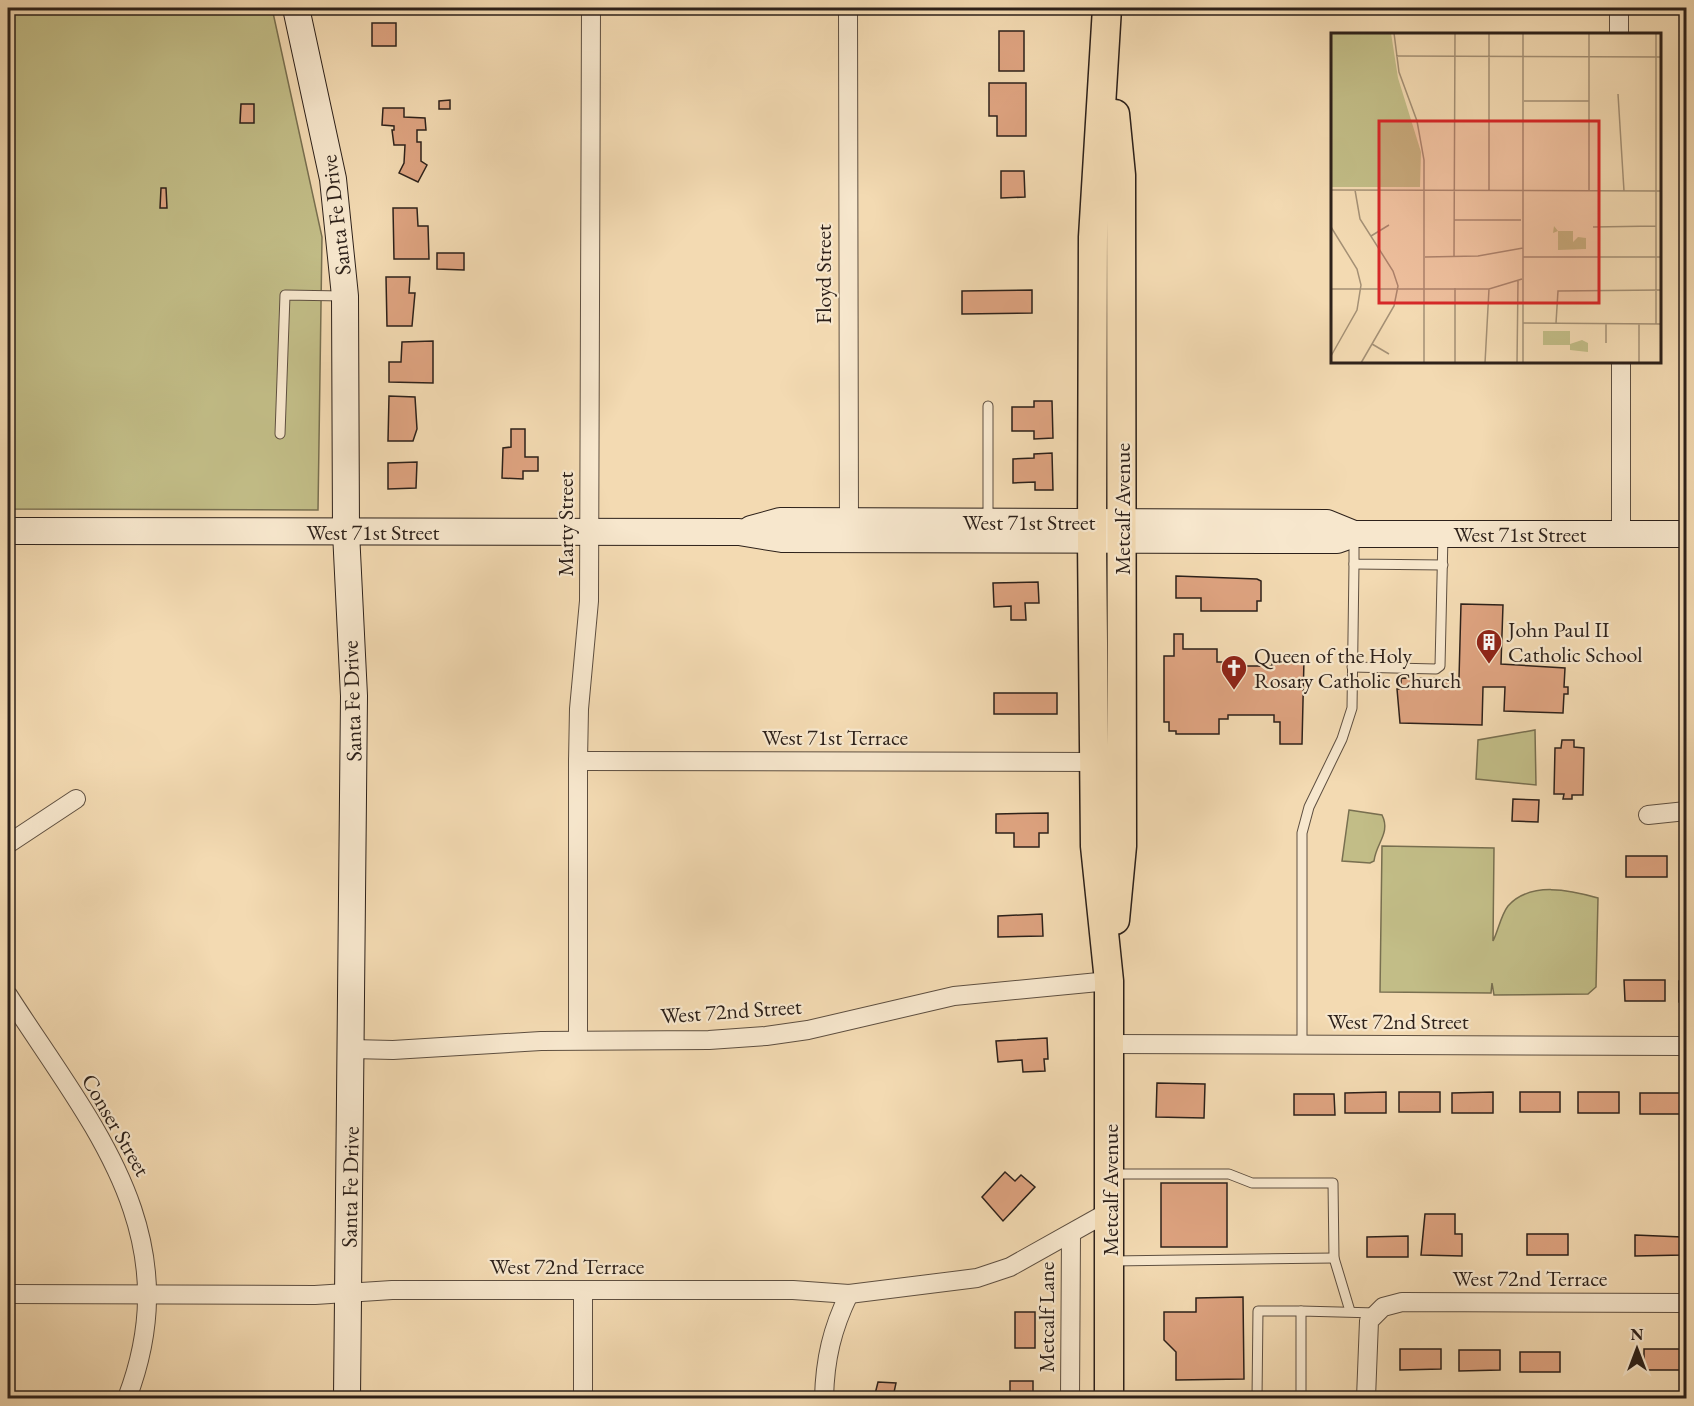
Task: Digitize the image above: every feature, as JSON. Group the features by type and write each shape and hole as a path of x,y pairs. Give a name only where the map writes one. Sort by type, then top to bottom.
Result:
{"main road":[{"name":"Metcalf Avenue","path":"1107,8 1093,237 1092,531 1095,846 1109,981"},
{"name":"Metcalf Avenue","path":"1107,36 1120,175 1122,531 1122,846 1109,981 1109,1398"}],"street":[{"name":"Santa Fe Drive","path":"296,8 333,179 345,296 346,532 354,696 352,1049 349,1254 346,1293 347,1398"},
{"name":"Marty Street","path":"578,1040 579,709 589,601 590,532 591,8"},
{"name":"Floyd Street","path":"848,8 849,530"},
{"path":"1619,8 1619,33"},
{"path":"1621,363 1621,534"},
{"name":"West 71st Street","path":"8,531 739,532 782,539 849,530 988,522 1092,531"},
{"name":"West 71st Street","path":"849,530 1122,531 1337,540 1354,534 1686,534"},
{"name":"West 71st Terrace","path":"578,761 1093,762"},
{"path":"8,844 76,799"},
{"path":"1648,815 1686,811"},
{"name":"West 72nd Street","path":"352,1049 393,1050 578,1040 709,1040 766,1036 808,1030 954,996 1109,981"},
{"name":"Conser Street","path":"8,995 121,1176 135,1210 147,1268 146,1294 144,1336 135,1378 127,1398"},
{"name":"West 72nd Street","path":"1109,1044 1686,1046"},
{"name":"West 72nd Terrace","path":"8,1294 315,1295 392,1290 793,1290 849,1294 976,1278 1010,1268 1110,1211"},
{"name":"Metcalf Lane","path":"1070,1398 1071,1235"},
{"path":"583,1290 583,1398"},
{"path":"824,1398 825,1365 830,1338 849,1294"},
{"name":"West 72nd Terrace","path":"1376,1313 1383,1307 1402,1302 1686,1303"},
{"path":"1366,1398 1368,1329 1369,1321 1376,1313"}],"lane":[{"path":"194,8 232,8"},
{"path":"280,434 285,294 345,296"},
{"path":"988,406 988,522"},
{"path":"1302,1045 1302,833 1309,807 1347,725 1352,708 1354,534"},
{"path":"1352,667 1436,669 1442,663 1443,534"},
{"path":"1354,564 1443,565"},
{"path":"1110,1174 1229,1174 1252,1184 1333,1184 1334,1258 1350,1311"},
{"path":"1110,1261 1334,1258"},
{"path":"1257,1398 1258,1311 1376,1313"},
{"path":"1301,1311 1301,1398"}],"shaded area":[{"path":"8,8 272,8 322,237 318,510 8,509"},
{"path":"1535,730 1536,785 1476,779 1478,740"},
{"path":"1349,810 1382,815 1384,833 1374,861 1370,863 1342,861"},
{"path":"1382,846 1494,848 1493,941 1508,906 1517,898 1528,893 1539,890 1563,890 1598,898 1596,987 1588,994 1494,995 1492,983 1491,993 1380,992"}],"building":[{"path":"372,23 396,23 396,46 372,46"},
{"path":"999,31 1024,31 1024,71 999,71"},
{"path":"989,83 1026,83 1026,136 997,136 997,116 989,116"},
{"path":"450,100 450,109 439,109 439,101"},
{"path":"241,104 254,104 254,123 240,123"},
{"path":"383,108 404,108 404,117 425,118 426,130 417,130 417,142 421,142 421,161 427,165 418,182 399,173 404,163 405,145 394,145 392,130 394,126 382,125"},
{"path":"1001,171 1024,171 1025,197 1001,198"},
{"path":"161,188 166,188 167,208 160,208"},
{"path":"393,208 417,208 418,226 428,226 429,259 394,259"},
{"path":"437,253 464,253 464,270 437,269"},
{"path":"386,277 410,277 409,293 415,293 412,326 387,326"},
{"path":"1032,290 1032,313 962,314 962,291"},
{"path":"433,341 433,383 389,382 389,362 401,362 402,342"},
{"path":"389,396 415,397 417,429 413,441 388,441"},
{"path":"1034,401 1052,401 1053,438 1034,439 1034,431 1012,431 1012,407 1034,407"},
{"path":"511,429 525,429 525,457 538,457 538,471 523,471 523,479 502,478 503,448 511,447"},
{"path":"1052,453 1053,490 1035,490 1035,482 1013,483 1013,459 1034,458 1034,454"},
{"path":"417,462 416,488 388,489 388,463"},
{"path":"1176,576 1257,579 1261,581 1261,601 1257,601 1257,611 1201,611 1201,598 1176,598"},
{"path":"1038,582 1039,603 1025,603 1026,620 1011,620 1011,606 994,607 993,583"},
{"name":"John Paul II Catholic School","path":"1461,604 1503,605 1501,664 1565,668 1564,687 1568,687 1568,694 1564,694 1563,713 1504,711 1505,687 1483,687 1482,725 1400,723 1397,689 1401,689 1401,678 1459,679"},
{"name":"Queen of the Holy Rosary Catholic Church","path":"1174,634 1183,634 1183,649 1217,649 1217,662 1227,662 1227,666 1272,666 1272,656 1304,659 1302,744 1280,744 1280,722 1274,722 1274,715 1228,715 1228,719 1219,719 1219,734 1176,734 1176,731 1169,731 1169,722 1164,722 1164,656 1174,656"},
{"path":"994,693 1057,693 1057,714 994,714"},
{"path":"1562,740 1574,740 1574,747 1584,748 1583,795 1572,795 1572,799 1563,799 1564,794 1554,794 1555,748 1561,748"},
{"path":"1513,799 1539,800 1538,822 1512,821"},
{"path":"1048,813 1048,833 1039,833 1039,847 1014,847 1014,833 996,833 996,814"},
{"path":"1626,856 1667,856 1667,877 1626,877"},
{"path":"1680,856 1686,856 1686,877 1680,877"},
{"path":"1042,914 1043,936 998,937 998,916"},
{"path":"1624,980 1665,980 1665,1001 1625,1001"},
{"path":"1679,981 1686,981 1686,1001 1679,1002"},
{"path":"1047,1038 1048,1059 1044,1059 1045,1071 1023,1072 1022,1060 998,1062 996,1041"},
{"path":"1157,1083 1205,1084 1204,1118 1156,1117"},
{"path":"1386,1092 1386,1113 1345,1113 1345,1093"},
{"path":"1399,1092 1440,1092 1440,1112 1399,1112"},
{"path":"1493,1092 1493,1113 1452,1113 1452,1093"},
{"path":"1520,1092 1560,1092 1560,1112 1520,1112"},
{"path":"1578,1092 1619,1092 1619,1113 1578,1113"},
{"path":"1640,1093 1681,1093 1681,1114 1640,1114"},
{"path":"1294,1094 1334,1094 1335,1115 1294,1115"},
{"path":"1005,1172 1015,1181 1021,1175 1035,1187 1003,1221 982,1197"},
{"path":"1161,1183 1227,1183 1227,1247 1161,1247"},
{"path":"1425,1214 1455,1214 1455,1234 1462,1234 1462,1256 1421,1255"},
{"path":"1527,1234 1568,1234 1568,1255 1527,1255"},
{"path":"1635,1235 1682,1237 1683,1255 1635,1256"},
{"path":"1408,1236 1408,1257 1367,1257 1367,1237"},
{"path":"1243,1297 1244,1379 1176,1380 1176,1352 1164,1340 1164,1312 1196,1312 1196,1298"},
{"path":"1015,1312 1035,1312 1035,1348 1015,1348"},
{"path":"1400,1349 1441,1349 1441,1369 1400,1370"},
{"path":"1644,1349 1685,1349 1685,1370 1644,1370"},
{"path":"1459,1350 1500,1350 1500,1370 1459,1371"},
{"path":"1520,1352 1560,1352 1560,1372 1520,1372"},
{"path":"1010,1381 1033,1381 1033,1398 1010,1398"},
{"path":"878,1382 896,1383 893,1397 896,1398 874,1398"}],"place":[{"name":"John Paul II Catholic School","path":"1489,665"},
{"name":"Queen of the Holy Rosary Catholic Church","path":"1234,691"}]}
